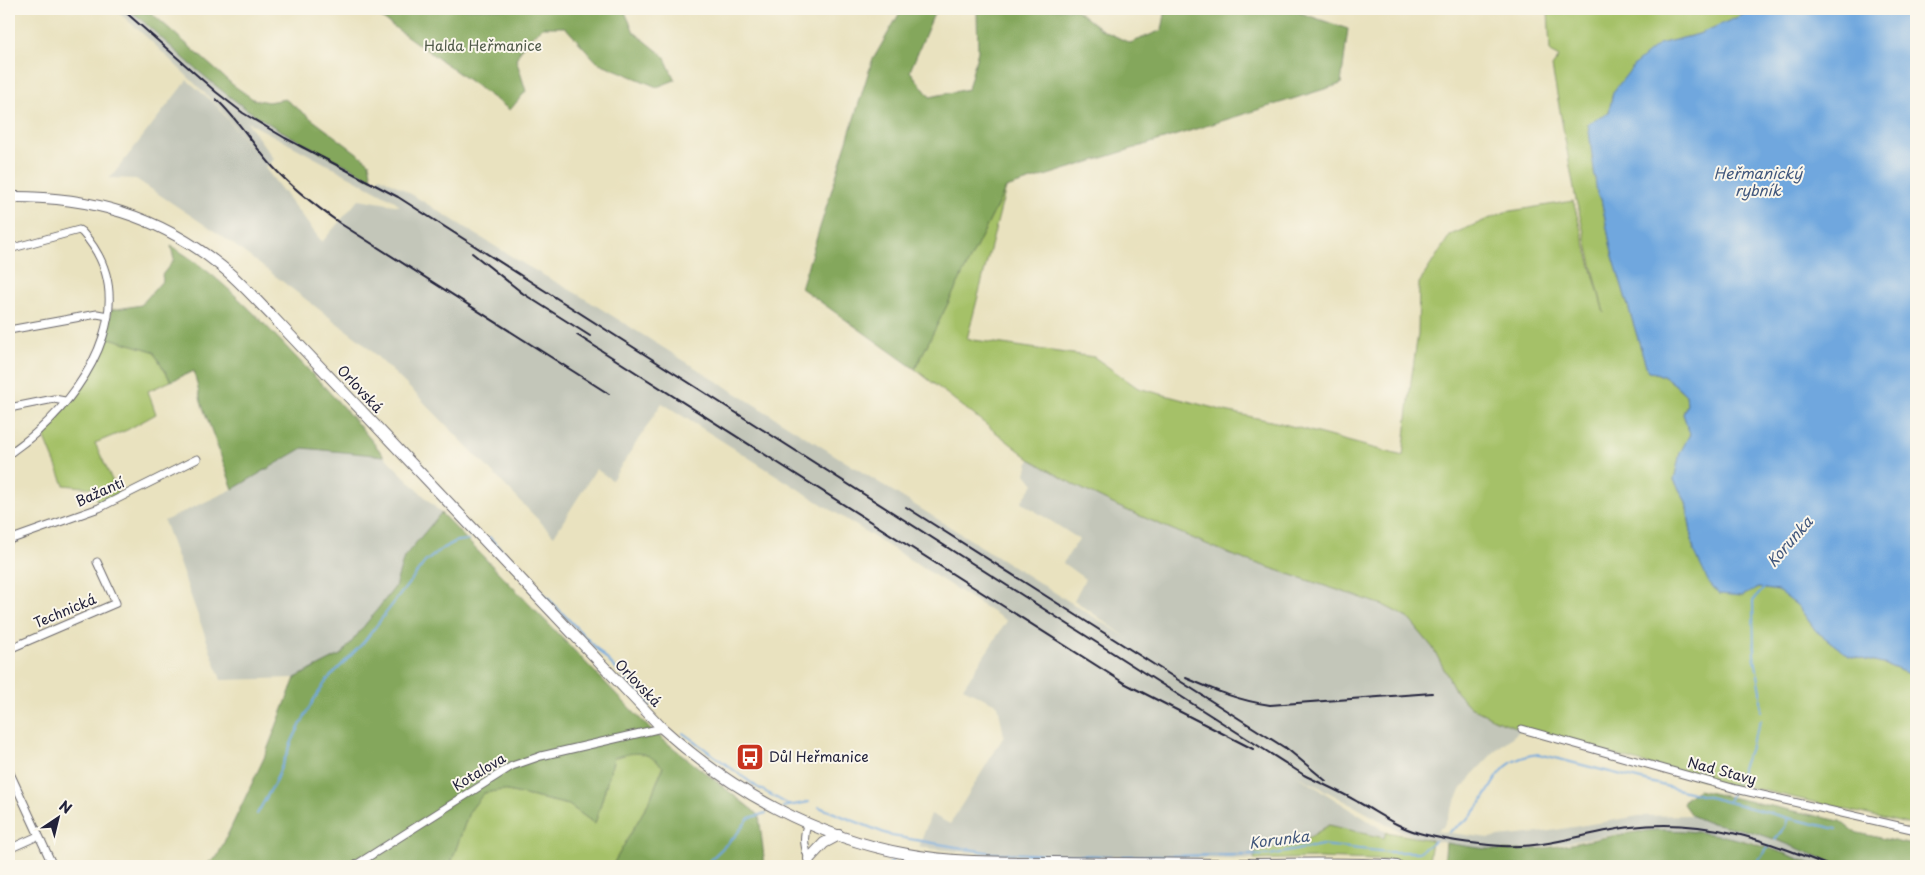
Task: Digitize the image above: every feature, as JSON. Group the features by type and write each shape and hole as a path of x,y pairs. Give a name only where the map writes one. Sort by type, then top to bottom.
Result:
{"main road":[{"name":"Orlovská","path":"9,197 65,199 105,206 132,214 190,245 221,266 273,317 662,728 701,761 735,786 771,807 839,835 900,853 954,860 1397,866"},
{"path":"810,862 824,843 839,835"}],"street":[{"path":"9,249 79,230 88,238 99,257 107,280 108,316 104,336 95,359 65,401 39,430 9,454"},
{"path":"9,330 96,314 108,316"},
{"path":"9,408 54,398 65,401"},
{"name":"Bažantí","path":"9,540 99,508 197,459"},
{"name":"Technická","path":"9,649 116,603 97,562"},
{"name":"Kotalova","path":"354,866 512,766 541,756 662,728"},
{"name":"Nad Stavy","path":"1522,730 1736,789 1916,830"},
{"path":"10,776 53,866"},
{"path":"808,823 804,832 804,839 810,862"},
{"path":"9,849 38,836"}],"shaded area":[{"path":"115,9 129,9 219,89 287,133 377,181 380,177 403,189 527,266 579,295 1129,639 1074,600 1085,579 1063,563 1079,539 1021,502 1034,484 1026,474 1030,459 1076,486 1119,507 1383,605 1408,618 1433,648 1456,692 1470,707 1495,720 1522,729 1497,749 1474,773 1461,790 1443,827 1435,831 1489,838 1538,833 1639,816 1691,815 1707,822 1753,832 1777,840 1841,866 1816,866 1751,841 1681,830 1633,831 1524,850 1482,849 1446,843 1417,837 1398,830 1295,774 1386,832 1384,838 1329,825 1299,844 1257,851 1254,860 965,852 919,847 931,814 950,824 1004,736 998,705 963,688 1007,621 662,403 612,480 596,469 554,536 417,395 362,342 229,241 136,179 109,178 187,80 217,106 260,161 219,107","holes":["246,121 395,201 400,206 359,199 322,242 265,168 274,159"]},
{"path":"303,448 384,456 441,513 404,557 395,587 342,654 295,678 221,680 164,521 233,489"}],"green space":[{"path":"129,9 147,9 233,85 253,99 268,102 285,99 369,162 372,179 292,137 245,108 200,73"},
{"name":"Halda Heřmanice","path":"369,9 627,9 625,12 634,32 664,56 675,80 657,87 597,62 565,27 543,27 525,42 516,59 526,91 510,110"},
{"path":"902,9 936,9 910,71 930,97 968,89 978,51 977,13 980,9 1075,9 1102,30 1130,43 1162,30 1166,9 1289,9 1348,29 1341,84 1006,188 915,369 801,288 872,61"},
{"path":"1548,9 1756,9 1699,34 1659,44 1613,92 1609,112 1592,123 1601,199 1612,253 1648,372 1664,377 1686,395 1687,404 1683,414 1690,434 1680,454 1674,480 1686,502 1694,551 1742,596 1758,588 1779,591 1798,606 1816,631 1849,656 1887,665 1916,677 1916,826 1740,785 1736,789 1496,720 1470,707 1456,692 1433,648 1408,618 1383,605 1237,557 1119,507 1076,486 1030,459 915,369 1006,188 967,339 1094,357 1138,388 1403,456 1418,334 1419,283 1450,235 1505,212 1573,201 1604,313 1576,200 1552,67 1559,57 1550,52"},
{"path":"171,246 204,269 250,310 340,404 384,456 303,448 233,489 201,402 194,371 171,381 153,351 106,337 111,310 141,305 163,280 162,275 174,260"},
{"path":"106,337 153,351 171,381 148,391 156,414 127,430 95,443 119,495 98,504 93,488 64,485 42,431 77,392 97,363"},
{"path":"441,513 652,731 759,815 765,866 612,866 650,800 663,767 651,757 634,753 614,758 595,824 569,805 503,790 484,793 469,812 450,866 203,866 217,857 264,758 295,678 342,654 395,587 404,557"},
{"path":"632,752 652,756 663,766 650,800 612,866 450,866 469,812 484,793 503,790 569,805 595,824 614,758"},
{"path":"1698,790 1840,821 1854,832 1916,846 1916,866 1841,866 1753,832 1707,822 1691,815 1683,804 1686,798"},
{"path":"1329,825 1384,838 1386,832 1432,840 1429,862 1319,858 1254,860 1256,851 1299,844"},
{"path":"1656,830 1699,832 1738,839 1816,866 1446,866 1444,864 1446,843 1494,850 1540,849"}],"water":[{"name":"Heřmanický rybník","path":"1756,9 1916,9 1916,677 1887,665 1849,656 1816,631 1798,606 1778,591 1758,588 1742,596 1719,594 1708,581 1694,551 1686,502 1674,480 1680,453 1690,434 1683,414 1687,404 1686,395 1674,383 1659,374 1648,372 1612,253 1601,199 1597,194 1588,124 1609,112 1613,92 1635,64 1659,44 1699,34"}],"waterway":[{"path":"489,537 651,705"},
{"path":"257,814 274,784 294,737 313,701 327,680 363,643 425,562 443,548 457,541 468,540"},
{"name":"Korunka","path":"1761,711 1761,691 1754,654 1753,601 1764,588"},
{"name":"Korunka","path":"1736,783 1761,720"},
{"path":"683,733 757,787 789,805"},
{"name":"Korunka","path":"1449,832 1471,816 1480,806 1504,768 1524,757 1539,754 1728,802 1731,794"},
{"path":"783,807 809,802"},
{"path":"1728,802 1788,818 1785,827 1775,839"},
{"name":"Korunka","path":"819,807 892,836 992,853 1111,856"},
{"path":"704,866 736,835 749,818 766,813"},
{"path":"1788,818 1837,829"},
{"name":"Korunka","path":"1122,856 1270,855 1322,845 1389,852 1419,852 1435,841"},
{"path":"1754,866 1768,847"},
{"name":"Korunka","path":"887,866 896,857"}],"railway":[{"path":"122,9 216,92 243,113 285,138 398,197 1304,775 1352,798 1395,823 1419,833 1449,840 1501,846 1550,843 1631,827 1658,825 1708,828 1757,839 1829,866"},
{"path":"216,99 281,175 323,211 609,394"},
{"path":"472,253 525,295"},
{"path":"519,291 590,336"},
{"path":"577,335 1124,683 1253,749"},
{"path":"906,507 1290,751"},
{"path":"1186,678 1237,698 1270,705 1432,693"},
{"path":"1285,747 1326,781"}],"place":[{"name":"Důl Heřmanice","path":"750,757"}]}
